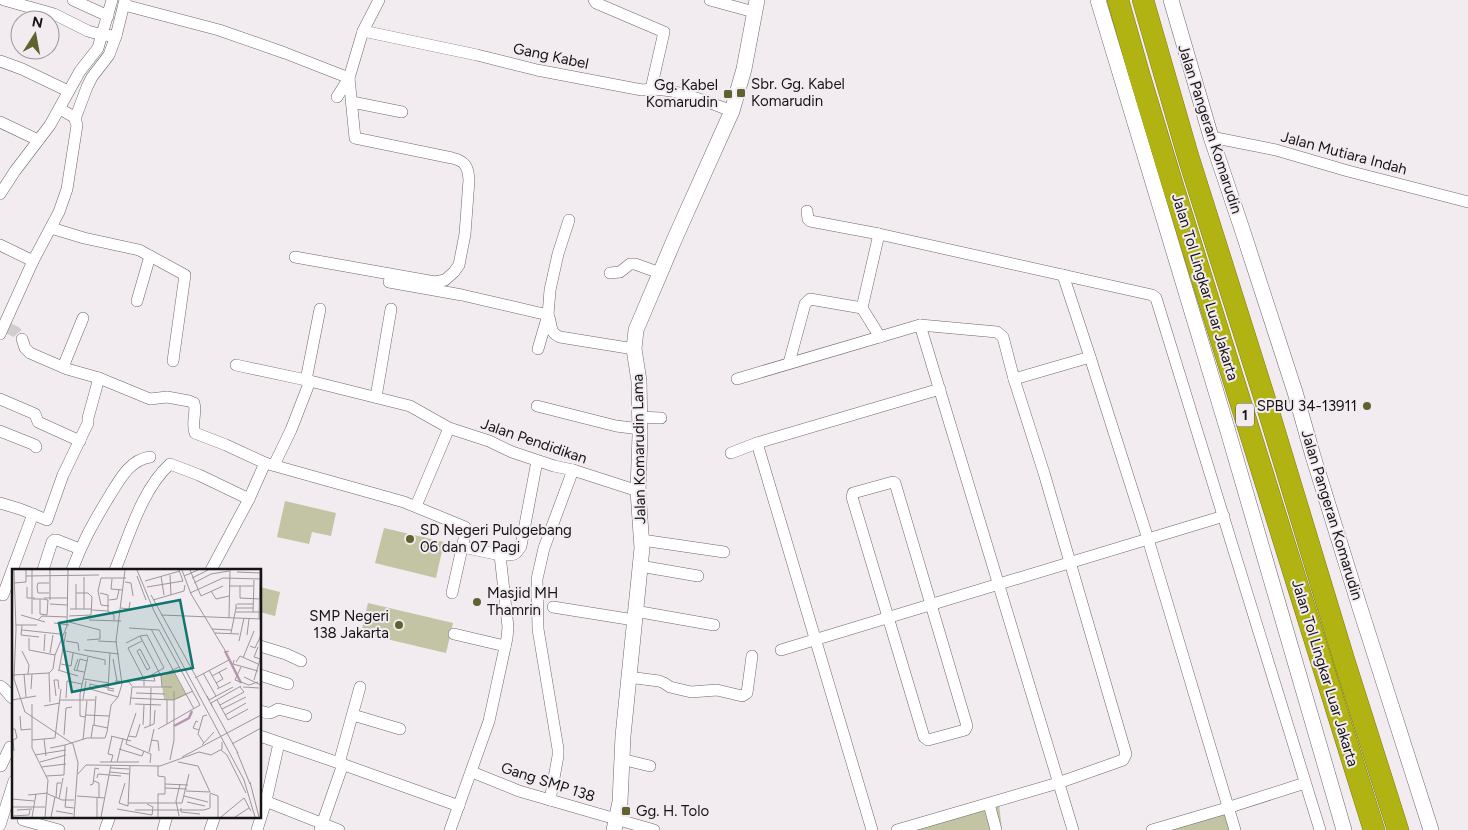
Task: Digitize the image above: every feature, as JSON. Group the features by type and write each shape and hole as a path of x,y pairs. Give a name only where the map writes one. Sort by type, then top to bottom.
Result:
{"highway":[{"name":"Jalan Tol Lingkar Luar Jakarta","path":"1118,0 1173,186 1374,830"},
{"name":"Jalan Tol Lingkar Luar Jakarta","path":"1143,0 1188,156 1262,387 1344,660 1398,830"}],"street":[{"path":"4,0 54,14 88,31 116,36"},
{"path":"73,0 108,16"},
{"path":"0,194 60,109 80,70 98,48 112,0"},
{"path":"337,97 348,78 363,30 379,0"},
{"path":"594,0 596,3 664,32 651,89"},
{"path":"710,0 756,6"},
{"path":"1098,0 1219,400 1344,830"},
{"name":"Jalan Pangeran Komarudin","path":"1171,0 1210,137 1295,392 1360,608 1431,830"},
{"path":"74,118 92,77 109,55 125,3 167,18 195,23 245,39 348,78"},
{"name":"Jalan Komarudin Lama","path":"615,825 620,802 621,759 642,540 638,491 639,381 634,337 637,324 732,111 744,69 756,6"},
{"name":"Gang Kabel","path":"363,30 537,70 642,90 651,89 689,96 732,111"},
{"path":"0,61 22,69 68,91"},
{"path":"295,258 435,282 445,280 459,265 465,234 469,180 465,164 461,160 355,138 348,78"},
{"path":"352,102 402,112"},
{"path":"4,329 33,261 52,228 67,189 77,123 74,118 60,109"},
{"path":"0,122 38,140"},
{"name":"Jalan Mutiara Indah","path":"1210,137 1276,150 1468,202"},
{"path":"807,210 810,221 879,234 1152,295 1156,298 1320,830"},
{"path":"538,349 548,315 550,290 558,254 569,220"},
{"path":"52,228 84,238 139,250 185,275 173,361"},
{"path":"879,234 862,308 880,336"},
{"path":"0,245 33,261"},
{"path":"137,301 150,256"},
{"path":"610,273 620,272 632,264 660,273"},
{"path":"304,266 462,295 548,315 551,320 552,332 560,337 634,349"},
{"path":"1063,275 1148,539 1234,830"},
{"path":"789,363 805,304 810,299 862,308"},
{"path":"212,569 249,499 291,430 308,381 320,309"},
{"path":"376,397 391,309"},
{"path":"63,367 83,318"},
{"path":"920,325 1073,830"},
{"path":"736,379 920,325 997,332 1003,337 1126,754 1123,760 1058,783 896,830"},
{"path":"22,339 25,348 30,353 150,399 167,397 190,400 196,408 192,427 195,433 226,444 270,464 416,506 465,527 463,547 452,594"},
{"path":"1014,379 1090,357"},
{"name":"Jalan Pendidikan","path":"236,366 308,381 414,407 449,428 489,440 512,452 638,491"},
{"path":"0,504 20,509 47,520 63,475 88,423 99,378"},
{"path":"731,453 757,443 940,389"},
{"path":"0,399 35,414 38,422 80,441"},
{"path":"536,406 608,424 640,423 661,418"},
{"path":"416,506 449,428"},
{"path":"0,430 36,447"},
{"path":"757,443 872,830"},
{"path":"72,569 93,523 120,479 128,469 141,459 150,458"},
{"path":"463,547 500,555 513,555 517,553 521,546 537,460"},
{"path":"115,569 142,505 162,471 170,464 199,475 249,499"},
{"path":"550,800 558,749 538,629 536,579 544,548 573,470"},
{"path":"895,483 930,605 967,726 965,730 928,740 925,739 888,618 852,498 853,493 895,483"},
{"path":"1,595 33,514"},
{"path":"781,650 1224,516"},
{"path":"43,569 54,540 80,549"},
{"path":"642,540 724,552"},
{"path":"450,830 489,721 505,646 508,627 500,555"},
{"path":"640,566 698,576"},
{"path":"553,607 634,616 686,619 714,625"},
{"path":"454,634 505,646"},
{"path":"261,646 301,660"},
{"path":"628,677 658,681 670,687 691,692 717,690 742,696 747,693 752,656"},
{"path":"261,675 288,684"},
{"path":"0,686 12,699"},
{"path":"321,827 341,763 360,687"},
{"path":"261,711 269,714 278,709 306,716"},
{"path":"353,715 400,729"},
{"path":"261,736 459,806"},
{"path":"279,743 263,800 321,827 339,830"},
{"path":"0,767 10,747"},
{"path":"621,759 650,766"},
{"name":"Gang SMP 138","path":"472,772 615,825 654,830"},
{"path":"1152,830 1305,783"},
{"path":"0,825 12,787"},
{"path":"989,804 996,830"},
{"path":"105,830 109,818"},
{"path":"210,830 214,818"},
{"path":"22,822 59,830"}],"green space":[{"path":"285,501 336,513 331,536 312,532 309,544 277,537"},
{"path":"384,528 444,542 436,578 375,563"},
{"path":"261,587 280,592 275,616 261,612"},
{"path":"368,603 453,623 446,653 361,633"},
{"path":"999,804 1002,830 904,830"},
{"path":"1227,808 1235,830 1152,830"}],"tunnel":[{"path":"8,328 16,332 22,339"}],"place":[{"name":"Sbr. Gg. Kabel Komarudin","path":"741,93"},
{"name":"Gg. Kabel Komarudin","path":"728,94"},
{"name":"SPBU 34-13911","path":"1367,406"},
{"name":"SD Negeri Pulogebang 06 dan 07 Pagi","path":"410,539"},
{"name":"Masjid MH Thamrin","path":"477,602"},
{"name":"SMP Negeri 138 Jakarta","path":"399,625"},
{"name":"Gg. H. Tolo","path":"626,811"}]}
